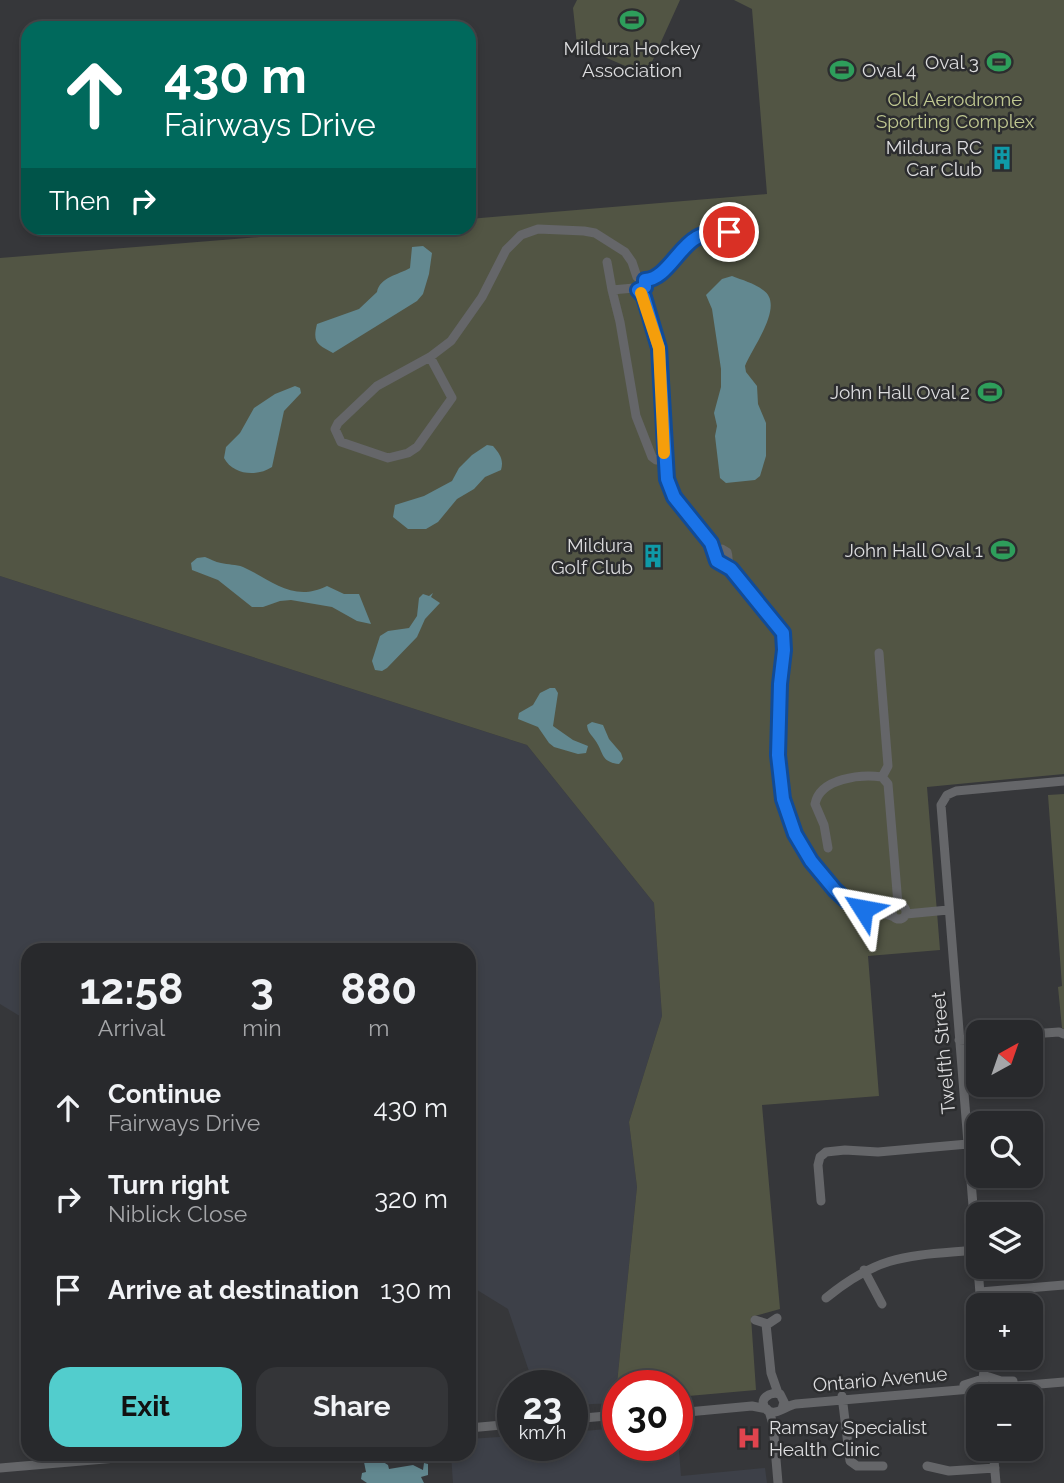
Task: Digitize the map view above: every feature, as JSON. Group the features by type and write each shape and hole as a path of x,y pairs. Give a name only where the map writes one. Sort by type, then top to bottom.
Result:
{"street":[{"path":"430,357 452,398 417,447 408,453 388,457 341,442 335,429 338,422 359,401 383,382 430,357 457,335 487,288 506,250 517,238 526,232 545,229 595,233 625,252 632,262 656,335 661,362 665,460 670,491 718,551 727,552 727,564 780,627 784,639 778,755 783,799 795,834 811,861 841,897 863,909 897,911 948,907"},
{"path":"612,290 638,286 658,276 694,239 711,233 729,232"},
{"path":"607,262 636,415 652,457 665,460"},
{"path":"879,653 888,766 882,777"},
{"path":"882,777 888,784 897,911"},
{"path":"828,848 824,825 815,804 818,794 842,780 882,777"},
{"name":"Twelfth Street","path":"966,1121 940,808 944,799 956,791 1064,781"},
{"path":"1043,1033 1064,1034"},
{"path":"959,1040 966,1040"},
{"path":"821,1201 818,1161 826,1152 878,1152 966,1144"},
{"path":"827,1298 864,1270 902,1257 966,1251"},
{"path":"864,1270 882,1304"},
{"name":"Twelfth Street","path":"979,1279 980,1292"},
{"path":"980,1292 1064,1285"},
{"path":"755,1321 766,1324 777,1318"},
{"path":"766,1324 771,1373 784,1402 774,1410"},
{"path":"771,1373 764,1403 774,1410"},
{"name":"Ontario Avenue","path":"1001,1384 1064,1376"},
{"name":"Ontario Avenue","path":"1040,1384 1064,1382"},
{"name":"Ontario Avenue","path":"693,1409 752,1406 774,1410 842,1397 966,1387"},
{"name":"Ontario Avenue","path":"693,1408 757,1400 766,1396 842,1397"},
{"path":"842,1397 850,1461 857,1466 883,1466"},
{"path":"774,1410 780,1483"},
{"path":"476,1427 497,1425"},
{"path":"0,1468 82,1461"},
{"path":"994,1461 996,1483"},
{"path":"927,1466 949,1471 995,1468"}],"shaded area":[{"path":"0,576 527,745 654,903 662,1016 629,1122 637,1187 618,1370 602,1370 602,1404 588,1404 588,1370 529,1370 508,1309 476,1289 476,943 21,943 21,1017 0,1004"},
{"path":"602,1429 602,1461 680,1461 681,1476 765,1468 767,1483 453,1483 451,1461 476,1461 476,1439 497,1437 497,1461 588,1461 588,1431"}],"green space":[{"name":"Mildura Hockey Association","path":"577,0 680,0 646,75 577,45 573,8"},
{"name":"Old Aerodrome Sporting Complex","path":"734,0 1064,0 1064,774 927,787 940,950 868,956 879,1096 762,1105 780,1309 751,1317 756,1390 693,1396 693,1370 618,1370 637,1187 629,1122 662,1016 654,903 527,745 0,576 0,258 284,235 476,235 476,218 767,194 752,9"},
{"path":"1064,794 1064,1029 1058,987 1062,986 1048,795"}],"water":[{"path":"423,246 432,253 423,294 417,301 333,353 318,343 315,335 317,324 359,309 377,292 382,283 410,268 412,247"},
{"path":"732,276 763,290 769,297 771,306 765,327 745,366 746,372 757,386 758,404 766,423 766,456 760,476 755,480 726,483 720,478 715,436 717,426 714,413 721,387 721,369 712,309 706,295 722,279"},
{"path":"295,386 300,388 301,393 284,411 272,467 246,473 228,464 224,458 226,447 240,433 254,408 275,394"},
{"path":"487,445 493,446 499,454 501,470 485,477 474,489 457,499 438,522 426,529 408,529 393,517 395,505 424,496 452,481 459,468"},
{"path":"205,557 219,563 238,565 293,591 315,591 327,586 344,594 359,594 371,624 357,621 332,607 291,600 252,607 218,580 192,570 191,563 197,558"},
{"path":"433,593 431,597 440,603 425,619 417,637 387,668 382,671 375,670 372,661 380,636 388,631 409,628 417,616 419,598 423,594 429,596"},
{"path":"555,688 558,693 553,726 573,740 588,746 586,753 578,754 554,747 538,727 518,719 519,713 533,705 540,693"},
{"path":"592,722 603,725 609,739 621,753 623,759 619,764 608,761 603,756 588,730 587,725"},
{"path":"382,1461 389,1469 413,1465 423,1470 424,1463 428,1464 428,1475 421,1477 424,1483 367,1483 361,1479 362,1473 366,1472 364,1462"}],"slow traffic":[{"path":"641,293 659,348 664,453"}],"place":[{"name":"Mildura Hockey Association","path":"632,20"},
{"name":"Oval 3","path":"999,62"},
{"name":"Oval 4","path":"842,70"},
{"name":"Mildura RC Car Club","path":"1002,158"},
{"name":"John Hall Oval 2","path":"990,392"},
{"name":"John Hall Oval 1","path":"1003,550"},
{"name":"Mildura Golf Club","path":"653,556"},
{"name":"Ramsay Specialist Health Clinic","path":"749,1438"}],"route":[{"path":"729,232 711,233 694,239 658,276 645,280 645,287 638,290 644,297 659,348 667,479 674,497 711,543 717,561 731,569 756,602 780,627 784,644 778,755 781,790 786,809 800,843 811,861 841,897 863,909"}]}
